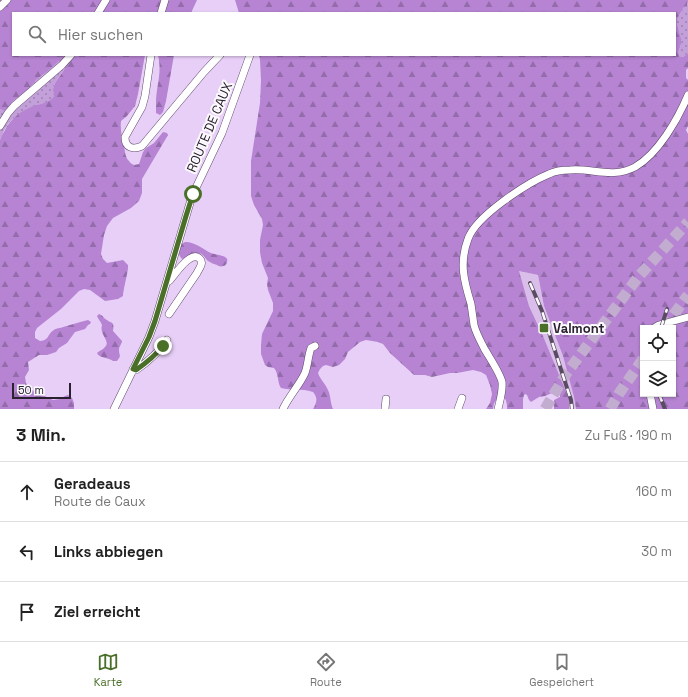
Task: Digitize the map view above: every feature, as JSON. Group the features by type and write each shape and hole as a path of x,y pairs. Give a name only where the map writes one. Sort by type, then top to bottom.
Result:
{"street":[{"path":"0,7 7,0"},
{"path":"99,12 106,0"},
{"path":"162,12 165,0"},
{"path":"0,126 14,106 62,65 70,56"},
{"name":"ROUTE DE CAUX","path":"151,56 142,107 125,137 125,141 131,148 142,146 219,56"},
{"name":"ROUTE DE CAUX","path":"114,409 149,337 193,194 222,133 250,56"},
{"path":"500,407 502,381 474,326 471,305 463,274 464,253 468,238 473,229 491,211 503,202 527,186 550,174 569,170 617,173 628,170 639,164 656,150 672,126 688,95"},
{"path":"167,280 169,280 188,259 197,257 200,258 202,262 198,273 170,314"},
{"path":"659,325 688,318"},
{"path":"133,369 136,370 158,353 167,340"},
{"path":"283,409 304,374 311,348 315,346"},
{"path":"651,397 653,409"},
{"path":"458,409 462,398"},
{"path":"385,409 386,399"}],"shaded area":[{"path":"688,4 688,53 683,57 680,57 678,53 681,38 677,19 684,7"},
{"path":"59,61 62,61 66,65 55,83 53,90 54,96 52,99 49,102 38,105 13,119 7,126 0,140 0,109 4,111 8,109 13,101 29,89 36,80"},
{"path":"518,271 538,275 544,306 563,356 576,409 569,409 567,394 529,306"}],"green space":[{"path":"0,0 197,0 191,12 12,12 12,56 145,56 135,106 121,121 121,134 127,158 133,165 139,164 146,148 154,143 163,132 167,133 168,135 142,179 142,193 139,201 131,208 113,218 107,226 104,235 101,254 103,259 107,263 123,260 128,265 123,296 118,299 105,301 90,290 84,289 79,291 61,309 37,328 35,332 35,338 40,341 47,338 56,329 88,320 91,322 85,329 75,332 67,343 56,352 47,355 39,355 28,362 29,370 25,377 26,383 30,389 53,400 60,399 68,395 72,398 74,409 0,409 0,140 8,124 18,115 32,106 52,99 54,96 53,90 55,83 66,65 62,61 59,61 36,80 29,89 13,101 8,109 4,111 0,109"},
{"path":"235,0 688,0 687,6 684,7 677,19 677,24 681,38 678,53 680,57 683,57 688,53 686,78 688,80 688,126 686,130 688,134 688,409 576,409 563,356 544,306 538,275 519,271 529,306 567,394 569,409 554,409 554,400 560,397 558,392 539,397 531,402 525,394 523,399 523,409 507,409 504,397 496,400 493,409 486,409 490,403 492,394 486,375 481,372 473,370 432,377 425,375 414,375 390,353 383,344 366,340 360,342 348,352 345,359 339,365 333,367 326,365 323,366 318,373 328,390 333,409 313,409 316,396 313,392 281,388 276,370 265,365 261,354 262,334 273,311 273,303 268,290 268,278 262,263 260,252 260,240 263,225 262,219 251,196 251,161 260,103 261,80 259,56 676,56 676,12 239,12"},
{"path":"158,56 174,56 166,101 163,112 160,115 156,113"},
{"path":"185,242 192,243 211,253 226,258 227,263 224,266 219,266 208,261 202,254 199,253 195,253 182,259 178,249 180,245"},
{"path":"99,314 113,323 113,331 122,341 119,349 120,356 117,361 102,357 97,353 104,348 107,342 102,332 102,325 97,316"}],"tunnel":[{"path":"545,409 566,374 639,276 688,222"},
{"path":"666,325 688,295"},
{"path":"610,409 642,361"}],"railway":[{"path":"530,283 542,311 571,400 572,409"},
{"path":"662,325 667,309"},
{"path":"660,397 665,409"}],"place":[{"name":"Valmont","path":"544,328"}],"route":[{"path":"163,346 158,353 145,364 136,370 133,369 149,337 155,321 193,194"}]}
